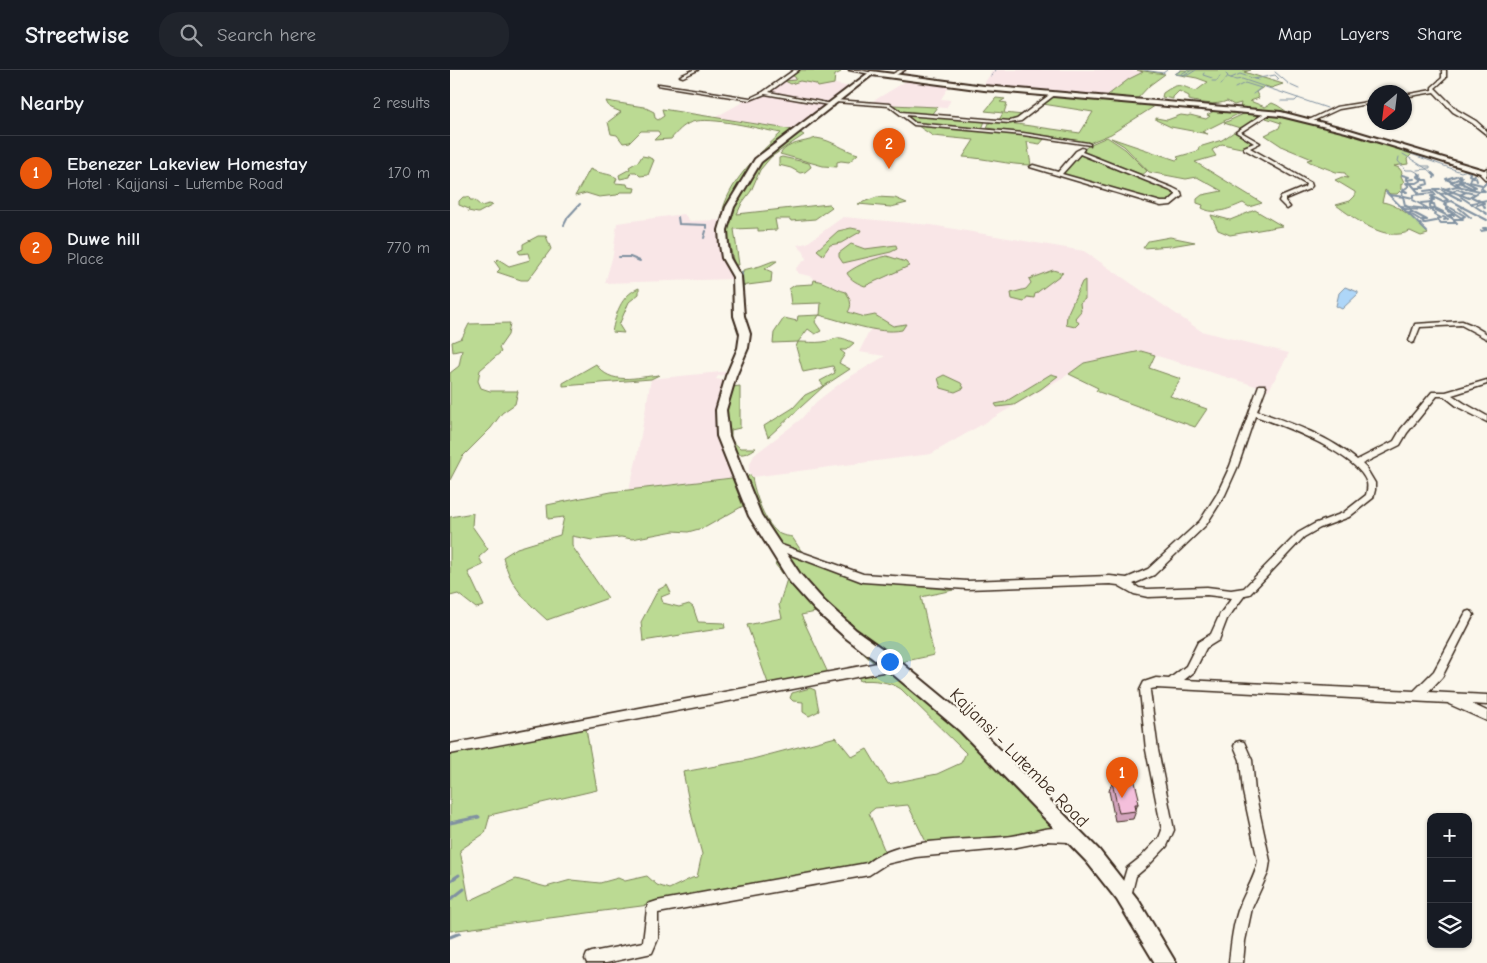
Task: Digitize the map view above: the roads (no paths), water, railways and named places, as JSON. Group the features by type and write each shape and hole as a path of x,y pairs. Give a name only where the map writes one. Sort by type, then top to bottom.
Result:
{"street":[{"path":"682,76 696,70"},
{"path":"659,85 750,99 765,93 797,70"},
{"path":"850,70 955,85 1270,112 1311,120 1486,172 1483,175 1487,179"},
{"path":"892,76 903,70"},
{"path":"1444,70 1444,78 1433,88 1435,91 1458,113 1474,122 1487,134"},
{"name":"Kajjansi - Lutembe Road","path":"871,73 758,161 730,207 723,230 726,258 737,277 739,316 745,334 743,348 731,376 721,410 723,436 756,516 772,544 796,578 820,606 851,634 893,665 966,726 1016,775 1109,874 1150,934 1166,963"},
{"path":"1412,95 1435,91"},
{"path":"765,93 834,103 890,105 914,124 985,130 1088,144 1078,152 1059,174"},
{"path":"899,113 1010,122 1019,120 1054,94"},
{"path":"1311,120 1338,108 1367,103"},
{"path":"1270,112 1238,132 1258,143 1246,148 1308,183 1309,186 1306,188 1283,198 1282,201 1287,207"},
{"path":"985,130 988,120"},
{"path":"1033,167 1161,204 1169,204 1179,196 1179,193 1171,189 1078,152"},
{"path":"1412,341 1419,324 1462,323 1487,336"},
{"path":"1357,463 1397,443 1404,430 1435,394 1446,394 1487,382"},
{"path":"772,544 863,578 967,585 1128,582 1151,572 1203,523 1221,495 1234,466 1262,388"},
{"path":"1446,394 1461,405 1487,419"},
{"path":"1170,684 1190,669 1202,645 1215,637 1223,617 1241,593 1253,586 1301,535 1317,526 1346,515 1370,496 1371,482 1357,463 1326,444 1275,419 1254,413"},
{"path":"1120,581 1136,592 1207,591 1241,593"},
{"path":"1416,697 1438,674 1469,615"},
{"path":"450,749 893,665"},
{"path":"1125,898 1126,885 1131,872 1163,842 1168,830 1152,750 1145,690 1148,685 1156,683 1487,700"},
{"path":"1448,699 1487,716"},
{"path":"1236,963 1238,940 1246,907 1262,873 1264,861 1249,792 1246,760 1240,746"},
{"path":"592,959 647,948 651,941 651,914 658,907 727,892 778,886 869,868 880,860 901,854 1016,841 1046,833 1057,833 1074,838"}],"water":[{"path":"1345,287 1358,292 1358,294 1342,309 1336,306 1339,293"}],"waterway":[{"path":"991,76 996,70"},
{"path":"1144,70 1163,73 1167,70"},
{"path":"1181,70 1175,74 1188,75 1196,70"},
{"path":"1181,74 1188,70"},
{"path":"1185,74 1192,70"},
{"path":"1275,72 1290,85 1299,89"},
{"path":"1204,73 1203,75 1212,78"},
{"path":"1221,85 1228,76 1226,74"},
{"path":"1231,78 1240,74 1255,79"},
{"path":"1255,79 1275,75 1279,79 1273,80"},
{"path":"1212,81 1217,81 1220,76"},
{"path":"1228,77 1236,80 1242,79 1298,98"},
{"path":"1235,88 1245,83 1261,88 1253,94"},
{"path":"1281,101 1295,101 1298,98"},
{"path":"1298,98 1327,108"},
{"path":"1400,150 1461,172 1466,170"},
{"path":"1403,154 1422,166"},
{"path":"1414,154 1425,158"},
{"path":"1399,157 1398,161 1406,170 1413,170 1420,174"},
{"path":"1422,166 1430,166 1430,168 1427,168"},
{"path":"1422,166 1427,169"},
{"path":"1458,166 1466,170"},
{"path":"1417,170 1427,169"},
{"path":"1427,169 1433,174"},
{"path":"1466,170 1470,173"},
{"path":"1410,183 1417,183 1422,180 1417,176 1421,175 1418,173"},
{"path":"1470,173 1469,175 1472,176"},
{"path":"1433,174 1434,178"},
{"path":"1402,175 1409,177 1406,178 1408,180"},
{"path":"1448,180 1454,181 1462,177 1458,176 1460,175"},
{"path":"1415,188 1424,188 1421,186 1428,184 1427,180 1423,180 1420,176"},
{"path":"1448,180 1446,179 1456,176"},
{"path":"1472,176 1476,178 1477,181"},
{"path":"1472,176 1470,182 1482,185"},
{"path":"1408,180 1414,179"},
{"path":"1461,179 1476,187 1473,187"},
{"path":"1408,180 1410,183"},
{"path":"1448,180 1456,185"},
{"path":"1459,180 1461,181 1460,182"},
{"path":"1460,182 1474,189"},
{"path":"1460,182 1456,183 1460,186"},
{"path":"1480,191 1485,191 1481,188 1487,182"},
{"path":"1403,197 1402,192 1407,192 1403,190 1409,186 1406,183 1410,183"},
{"path":"1410,183 1419,193"},
{"path":"1445,189 1457,186 1480,191"},
{"path":"1440,189 1434,189 1448,200 1444,201"},
{"path":"1445,189 1454,192"},
{"path":"1454,191 1457,189 1465,192"},
{"path":"1424,191 1432,190 1436,195 1431,196 1435,198"},
{"path":"1442,190 1448,193"},
{"path":"1461,195 1469,198 1480,191"},
{"path":"1386,192 1403,209"},
{"path":"1448,193 1454,192"},
{"path":"1454,192 1461,195"},
{"path":"1461,195 1466,192 1475,194"},
{"path":"1404,196 1413,198 1413,195 1434,193"},
{"path":"1441,194 1448,193"},
{"path":"1448,193 1461,200"},
{"path":"1390,195 1403,197"},
{"path":"1403,197 1405,205 1408,207"},
{"path":"1461,197 1487,214"},
{"path":"1472,197 1481,201"},
{"path":"1430,202 1434,200 1432,198 1435,198"},
{"path":"1435,198 1447,204 1444,205 1449,207 1447,208"},
{"path":"1413,200 1436,213 1434,214 1441,218 1437,219 1441,223 1457,223 1452,218"},
{"path":"1481,201 1487,200"},
{"path":"1447,202 1452,201 1463,207"},
{"path":"1472,203 1481,201"},
{"path":"1477,205 1484,203 1481,201"},
{"path":"1421,203 1430,202"},
{"path":"1430,202 1433,204 1430,204 1430,207 1452,218"},
{"path":"564,225 568,217 580,204"},
{"path":"1434,204 1435,208 1443,212"},
{"path":"1483,204 1485,208"},
{"path":"1401,206 1408,207"},
{"path":"1408,207 1427,209"},
{"path":"1462,207 1487,220"},
{"path":"1447,208 1461,218"},
{"path":"1447,208 1454,215 1449,215 1452,218"},
{"path":"1451,208 1465,216 1461,218"},
{"path":"1459,208 1471,218"},
{"path":"1403,209 1428,210"},
{"path":"1403,209 1427,232"},
{"path":"1412,212 1427,220 1422,220"},
{"path":"1412,212 1409,213 1425,223"},
{"path":"678,217 679,224 707,225 707,228"},
{"path":"1443,217 1448,219 1444,220"},
{"path":"1455,219 1463,219 1461,218"},
{"path":"1420,224 1436,221"},
{"path":"1481,231 1487,230 1483,228 1487,228"},
{"path":"704,238 706,231"},
{"path":"619,257 630,257 640,261"},
{"path":"742,273 744,314"},
{"path":"450,823 479,817"},
{"path":"450,881 459,875"},
{"path":"450,900 464,889"},
{"path":"450,937 460,933"}],"place":[{"name":"Duwe hill","path":"889,169"},
{"name":"Ebenezer Lakeview Homestay","path":"1122,798"}]}
